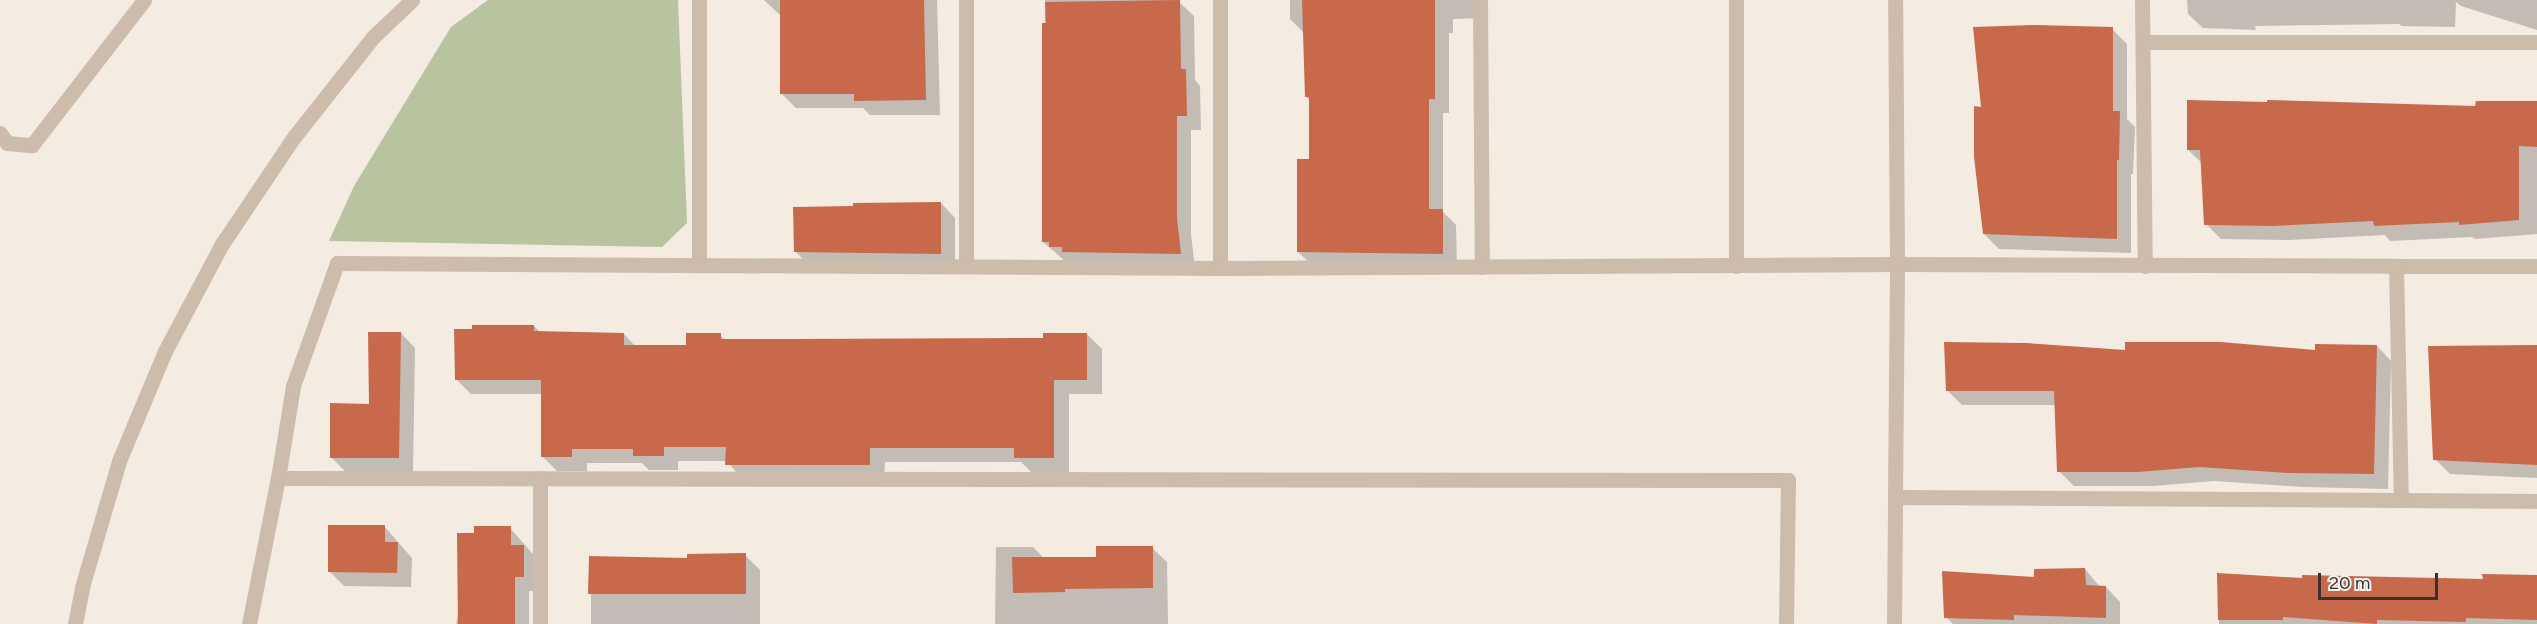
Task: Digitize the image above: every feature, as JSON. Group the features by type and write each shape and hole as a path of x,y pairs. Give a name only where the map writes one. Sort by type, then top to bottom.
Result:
{"street":[{"path":"0,133 7,143 32,145 144,0"},
{"path":"75,624 82,586 119,461 165,351 222,244 294,137 373,37 412,0"},
{"path":"699,0 699,265"},
{"path":"966,0 966,266"},
{"path":"1220,0 1220,268"},
{"path":"1480,0 1482,267"},
{"path":"1736,0 1736,266"},
{"path":"1894,624 1897,264 1895,0"},
{"path":"2142,0 2145,266"},
{"path":"2143,42 2537,42"},
{"path":"249,624 278,478 292,386 338,263 1220,268 1897,264 2537,266"},
{"path":"2396,266 2401,500"},
{"path":"278,478 1788,480 1786,624"},
{"path":"540,478 540,624"},
{"path":"1895,497 2537,501"}],"green space":[{"path":"488,0 678,0 687,223 662,247 329,241 354,186 451,27"}],"building":[{"path":"780,0 924,0 926,100 854,101 854,94 780,94"},
{"path":"1180,0 1181,69 1186,69 1187,116 1177,116 1177,218 1181,254 1062,252 1062,247 1049,247 1049,242 1042,242 1042,23 1046,23 1045,2"},
{"path":"1302,0 1435,0 1435,99 1429,99 1429,209 1443,209 1443,254 1297,252 1297,159 1309,159 1309,97 1305,97"},
{"path":"2035,25 2113,27 2113,111 2120,111 2119,160 2117,160 2117,239 1983,234 1974,157 1974,106 1981,107 1973,27"},
{"path":"2187,100 2475,106 2476,101 2537,101 2537,147 2519,146 2519,220 2459,225 2459,222 2374,226 2373,221 2273,226 2204,225 2200,150 2187,150"},
{"path":"941,202 941,254 794,252 793,207 853,206 853,203"},
{"path":"472,325 534,325 534,331 624,333 624,345 686,345 686,333 721,333 721,339 794,339 1043,338 1043,333 1087,333 1087,380 1054,380 1054,458 1014,458 1014,448 870,448 870,465 725,465 726,447 664,447 664,456 633,456 633,449 572,449 572,457 541,457 541,380 455,380 454,329 472,329"},
{"path":"368,332 401,332 399,458 330,458 330,403 369,404"},
{"path":"1944,342 2026,343 2125,350 2125,342 2221,342 2315,350 2315,344 2377,345 2374,474 2287,473 2199,467 2138,472 2057,472 2054,391 1946,391"},
{"path":"2537,345 2537,465 2433,460 2428,346"},
{"path":"328,525 385,525 385,542 398,542 397,573 328,572"},
{"path":"474,526 511,526 511,545 524,545 524,577 515,577 515,624 458,624 457,533 474,533"},
{"path":"1096,546 1153,546 1153,588 1065,589 1065,592 1013,593 1012,557 1096,557"},
{"path":"746,553 746,594 588,594 589,556 687,558 687,554"},
{"path":"2085,568 2086,585 2106,586 2106,618 2014,615 2014,620 1944,618 1942,571 2034,577 2034,569"},
{"path":"2217,573 2302,578 2302,575 2483,579 2482,574 2537,575 2537,620 2466,618 2466,622 2377,620 2377,624 2283,617 2283,620 2218,620"}]}
